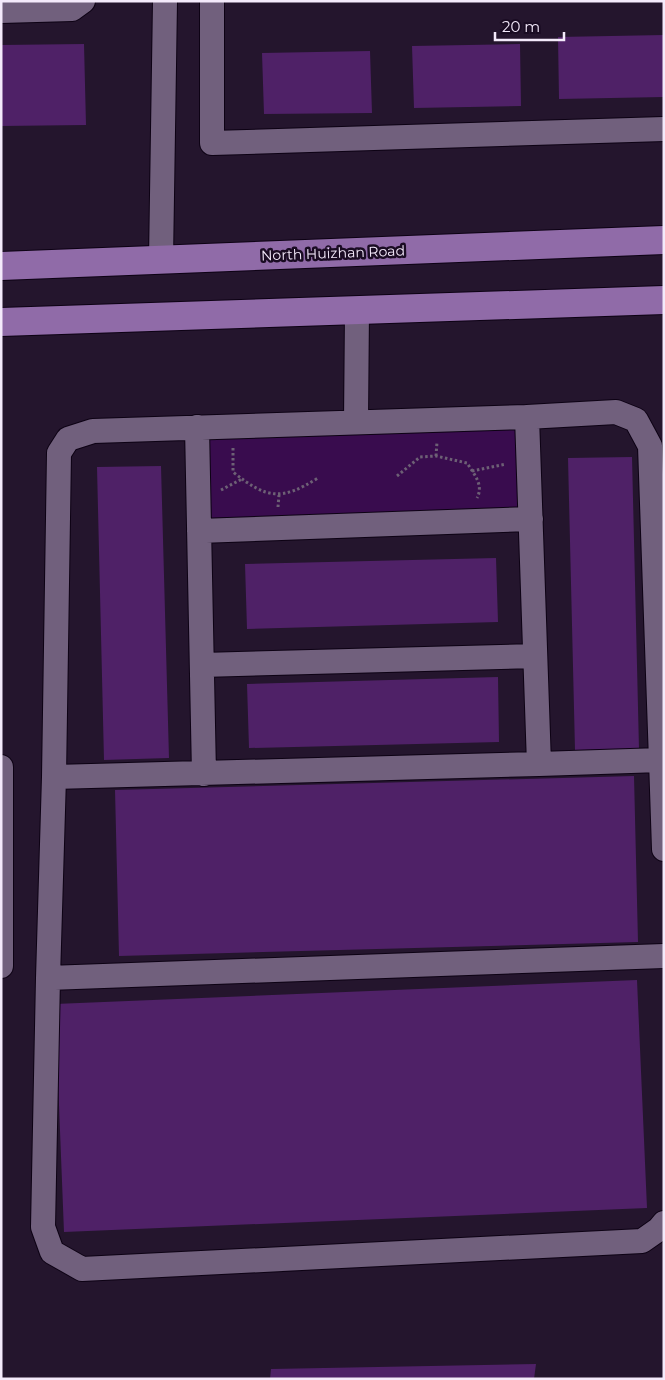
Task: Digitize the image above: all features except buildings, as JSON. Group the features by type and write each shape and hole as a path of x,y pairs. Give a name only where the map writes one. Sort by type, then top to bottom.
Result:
{"main road":[{"name":"North Huizhan Road","path":"1,266 664,240"},
{"path":"1,322 664,300"}],"street":[{"path":"1,12 72,9 82,1"},
{"path":"161,260 165,1"},
{"path":"212,1 212,143 664,129"},
{"path":"356,422 357,310"},
{"path":"664,849 650,446 636,420 616,412 527,417 93,431 68,439 59,453 54,776 43,1227 52,1252 82,1269 642,1241 664,1223"},
{"path":"527,417 539,764"},
{"path":"197,427 204,774"},
{"path":"199,531 531,519"},
{"path":"202,665 535,656"},
{"path":"54,776 204,774 661,760"},
{"path":"1,767 1,966"},
{"path":"48,978 664,956"}],"path":[{"path":"244,426 233,448 234,472 254,489 281,495 298,491 318,478"},
{"path":"472,471 505,465 528,447"},
{"path":"397,476 420,457 436,456 467,463 478,479 479,494 469,512 454,522"}],"shaded area":[{"path":"527,417 531,519 199,531 197,427"}]}
